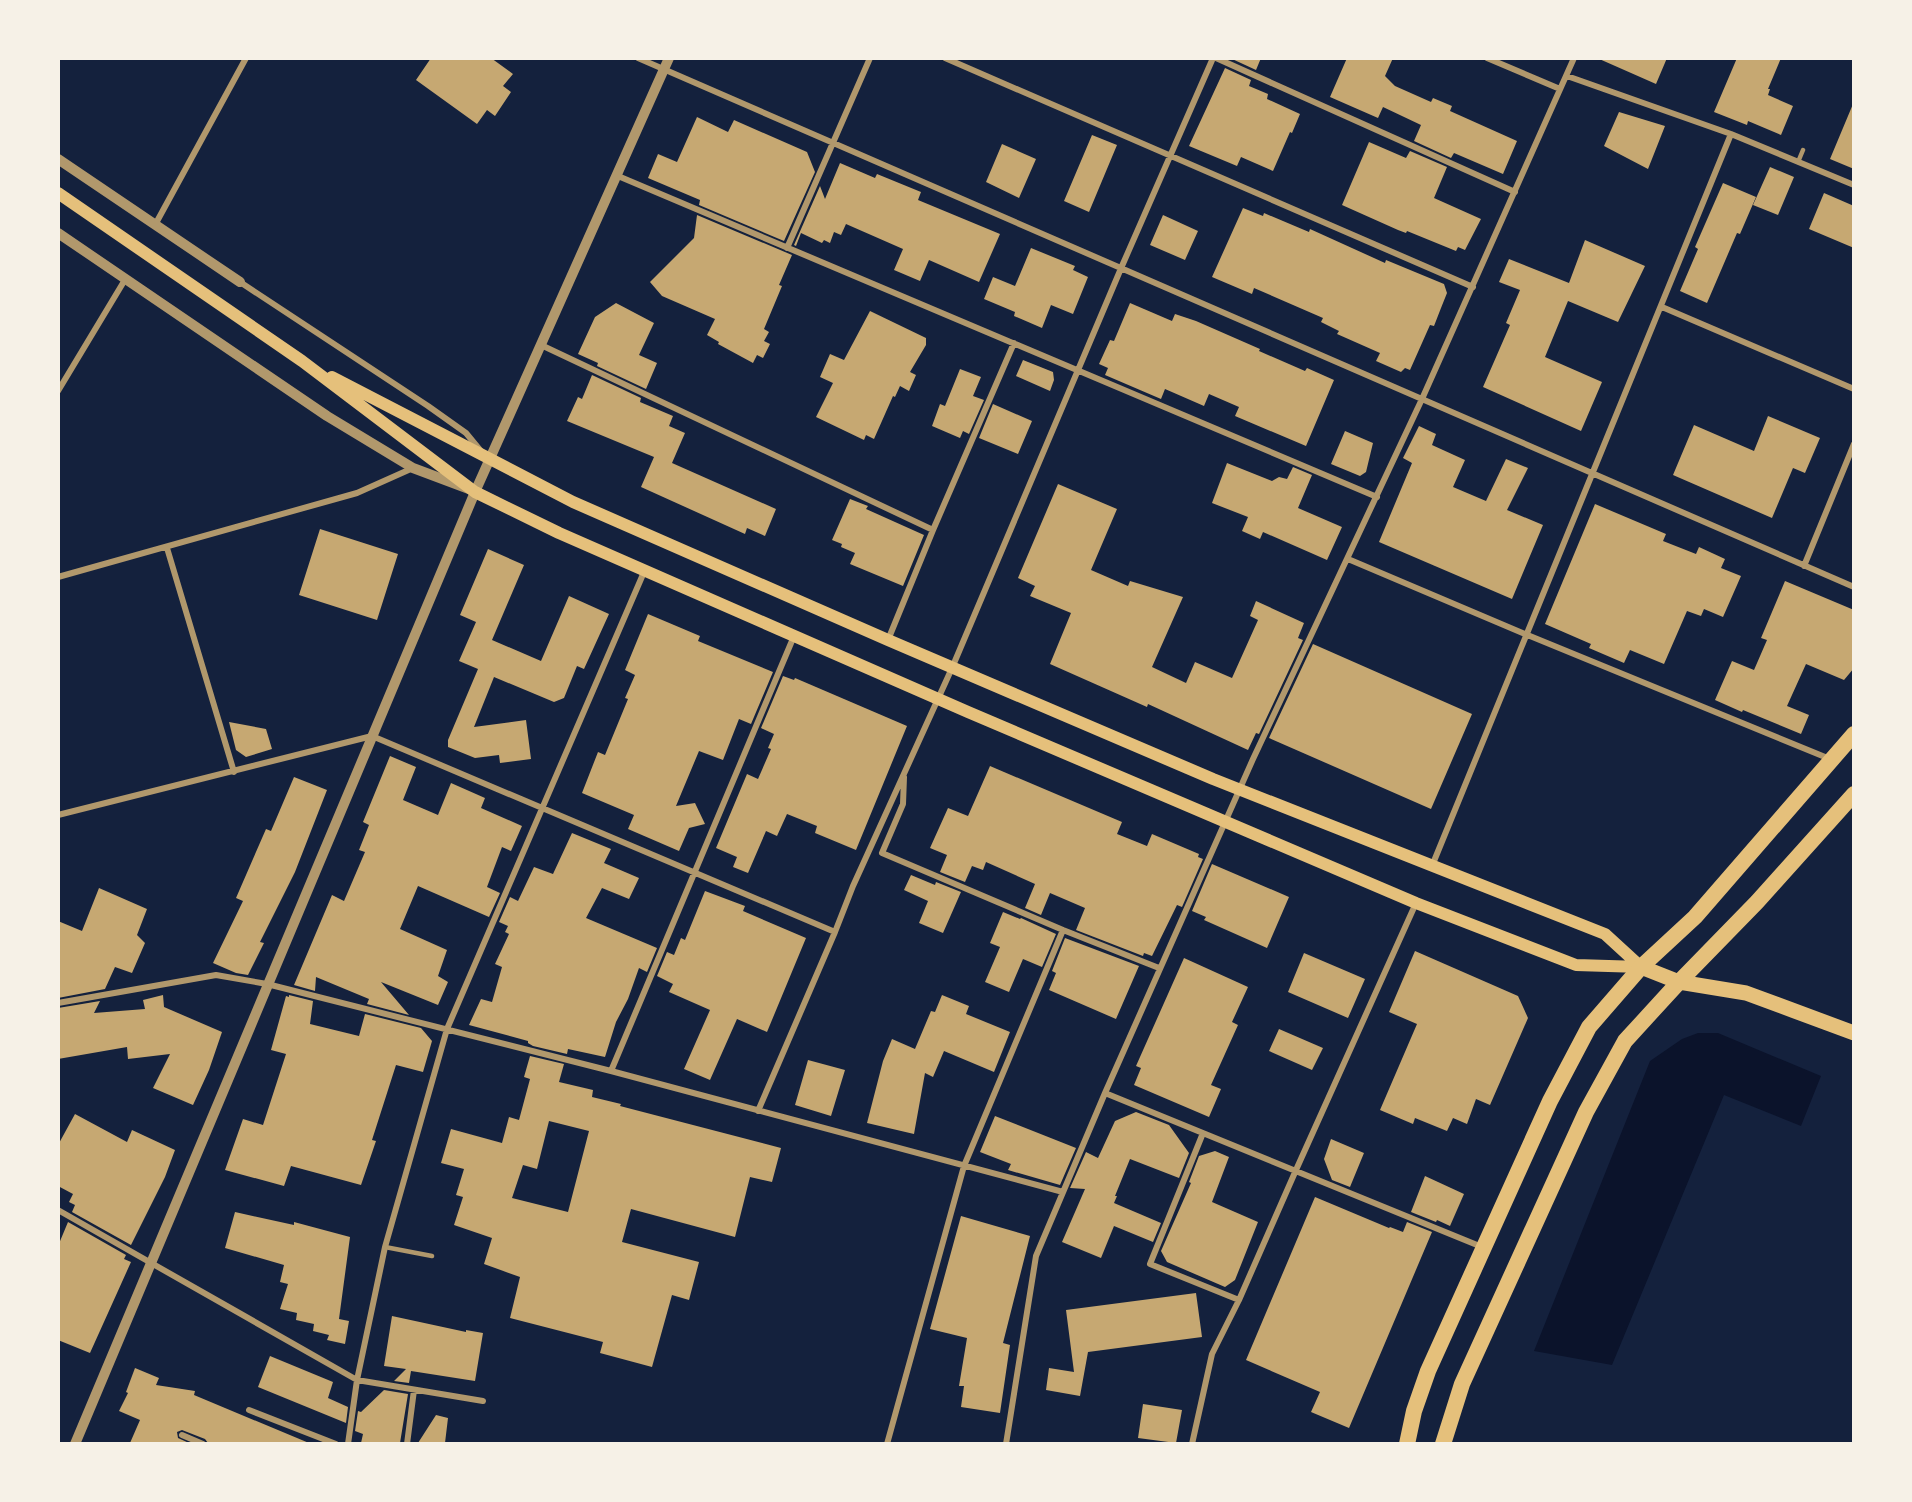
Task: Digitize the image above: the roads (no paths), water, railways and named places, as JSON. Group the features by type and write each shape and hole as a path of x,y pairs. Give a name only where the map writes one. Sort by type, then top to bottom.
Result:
{"highway":[{"path":"1407,1443 1414,1411 1428,1371 1550,1101 1589,1027 1641,968 1695,917 1854,734"},
{"path":"1443,1443 1462,1384 1586,1112 1625,1041 1757,902 1854,794"}],"main road":[{"path":"58,193 302,361 475,492 644,572 1416,903 1576,965 1641,968 1680,982 1746,993 1854,1033"},
{"path":"302,361 573,502 952,668 1239,790 1605,934 1641,968"}],"street":[{"path":"155,226 246,58"},
{"path":"638,58 1122,266 1854,587"},
{"path":"75,1443 475,492 669,58"},
{"path":"787,248 870,58"},
{"path":"945,58 1473,286"},
{"path":"758,1111 836,932 853,886 952,668 1122,266 1215,58 1515,192"},
{"path":"1487,58 1560,89"},
{"path":"1006,1443 1036,1256 1159,968 1239,790 1422,399 1574,58"},
{"path":"1567,76 1731,134 1854,185"},
{"path":"1432,866 1731,134"},
{"path":"58,159 466,433 489,460"},
{"path":"618,176 1377,497"},
{"path":"58,232 327,416 413,468 475,492"},
{"path":"58,391 126,278"},
{"path":"1662,307 1854,389"},
{"path":"888,640 1014,343"},
{"path":"541,345 933,530"},
{"path":"1804,566 1854,444"},
{"path":"58,577 357,493 413,468"},
{"path":"167,548 234,772"},
{"path":"1348,559 1831,760"},
{"path":"348,1443 357,1380 385,1247 447,1029 644,572"},
{"path":"611,1071 795,636"},
{"path":"58,815 372,736 836,932"},
{"path":"905,771 903,804 882,853 1159,968"},
{"path":"1192,1443 1212,1354 1239,1300 1416,903"},
{"path":"886,1443 964,1166 1063,930"},
{"path":"58,1003 216,975 267,984 611,1071 1063,1192"},
{"path":"1105,1093 1483,1248"},
{"path":"1203,1133 1150,1264 1239,1300"},
{"path":"58,1210 357,1380 483,1401"},
{"path":"407,1443 414,1390"},
{"path":"249,1410 336,1443"},
{"path":"182,1435 203,1443"}],"lane":[{"path":"1798,162 1803,150"},
{"path":"385,1247 432,1256"}],"water":[{"path":"1698,1033 1718,1033 1821,1076 1801,1126 1724,1095 1612,1365 1534,1351 1650,1061 1682,1039"}]}
